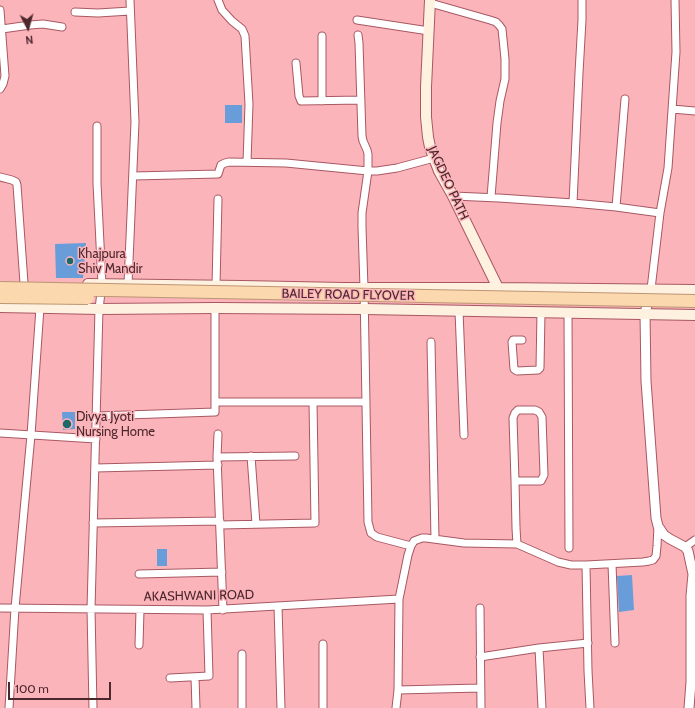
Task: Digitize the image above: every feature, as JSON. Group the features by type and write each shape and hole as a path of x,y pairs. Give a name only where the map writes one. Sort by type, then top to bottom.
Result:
{"highway":[{"name":"BAILEY ROAD FLYOVER","path":"0,288 695,302"},
{"name":"BAILEY ROAD FLYOVER","path":"0,297 440,303 695,309"}],"main road":[{"name":"JAGDEO PATH","path":"430,1 426,87 428,137 434,158 498,288"},
{"path":"0,283 364,288 695,290"},
{"path":"481,311 482,288"},
{"path":"530,312 531,288"},
{"path":"0,307 460,310 695,315"}],"street":[{"path":"128,284 135,122 130,0"},
{"path":"218,0 222,10 242,29 245,36 249,104 248,162"},
{"path":"573,203 582,0"},
{"path":"396,708 398,690 399,599 408,555 414,541 426,538 464,543 517,544 558,562 571,565 643,562 653,560 656,556 658,526 656,518 646,381 645,313 651,289 660,213 668,168 676,52 675,0"},
{"path":"430,1 490,20 499,24 502,29 505,79 497,122 491,197"},
{"path":"0,10 4,81 0,89"},
{"path":"75,12 98,14 130,11"},
{"path":"357,20 429,30"},
{"path":"2,29 43,24 62,27"},
{"path":"358,35 362,136 368,152 368,171 362,213 368,522 371,533 376,537 411,546"},
{"path":"322,36 322,101"},
{"path":"296,63 300,100 361,100"},
{"path":"616,207 625,99"},
{"path":"672,109 695,111"},
{"path":"93,708 91,609 102,284 97,183 97,126"},
{"path":"133,176 218,174 221,165 225,163 248,162 286,163 377,171 434,158"},
{"path":"0,177 12,180 16,182 17,185 24,283"},
{"path":"453,196 491,197 573,203 660,213"},
{"path":"216,286 218,200"},
{"path":"9,708 40,308"},
{"path":"97,416 214,412 216,410 215,308"},
{"path":"460,310 464,435"},
{"path":"522,340 513,340 512,342 514,369 517,371 538,370 540,368 541,312"},
{"path":"568,312 569,548"},
{"path":"431,342 434,539"},
{"path":"216,402 366,402"},
{"path":"93,523 315,523 313,402"},
{"path":"515,481 541,481 544,475 542,417 540,412 535,410 518,410 513,418 515,481 517,544"},
{"path":"0,433 96,439"},
{"path":"218,434 217,457 223,610"},
{"path":"251,456 256,524"},
{"path":"217,457 295,456"},
{"path":"95,468 218,465"},
{"path":"658,526 664,535 685,547 690,556 693,574 693,636 688,708"},
{"path":"685,547 695,540"},
{"path":"612,564 615,643"},
{"path":"586,565 590,708"},
{"path":"139,574 222,572"},
{"name":"AKASHWANI ROAD","path":"0,608 223,610 399,599"},
{"path":"278,606 281,708"},
{"path":"480,608 481,708"},
{"path":"139,645 140,610"},
{"path":"170,678 209,676 207,610"},
{"path":"480,657 539,648 588,643"},
{"path":"323,644 323,708"},
{"path":"539,648 542,708"},
{"path":"242,654 242,708"},
{"path":"195,677 196,708"},
{"path":"398,690 480,688"}],"building":[{"path":"225,105 242,105 242,123 225,123"},
{"name":"Khajpura Shiv Mandir","path":"86,243 83,278 56,278 55,244"},
{"path":"62,412 75,412 75,429 63,430"},
{"path":"157,549 167,549 167,566 157,566"},
{"path":"632,575 634,610 619,612 617,576"}],"place":[{"name":"Khajpura Shiv Mandir","path":"70,261"},
{"name":"Divya Jyoti Nursing Home","path":"67,424"}]}
